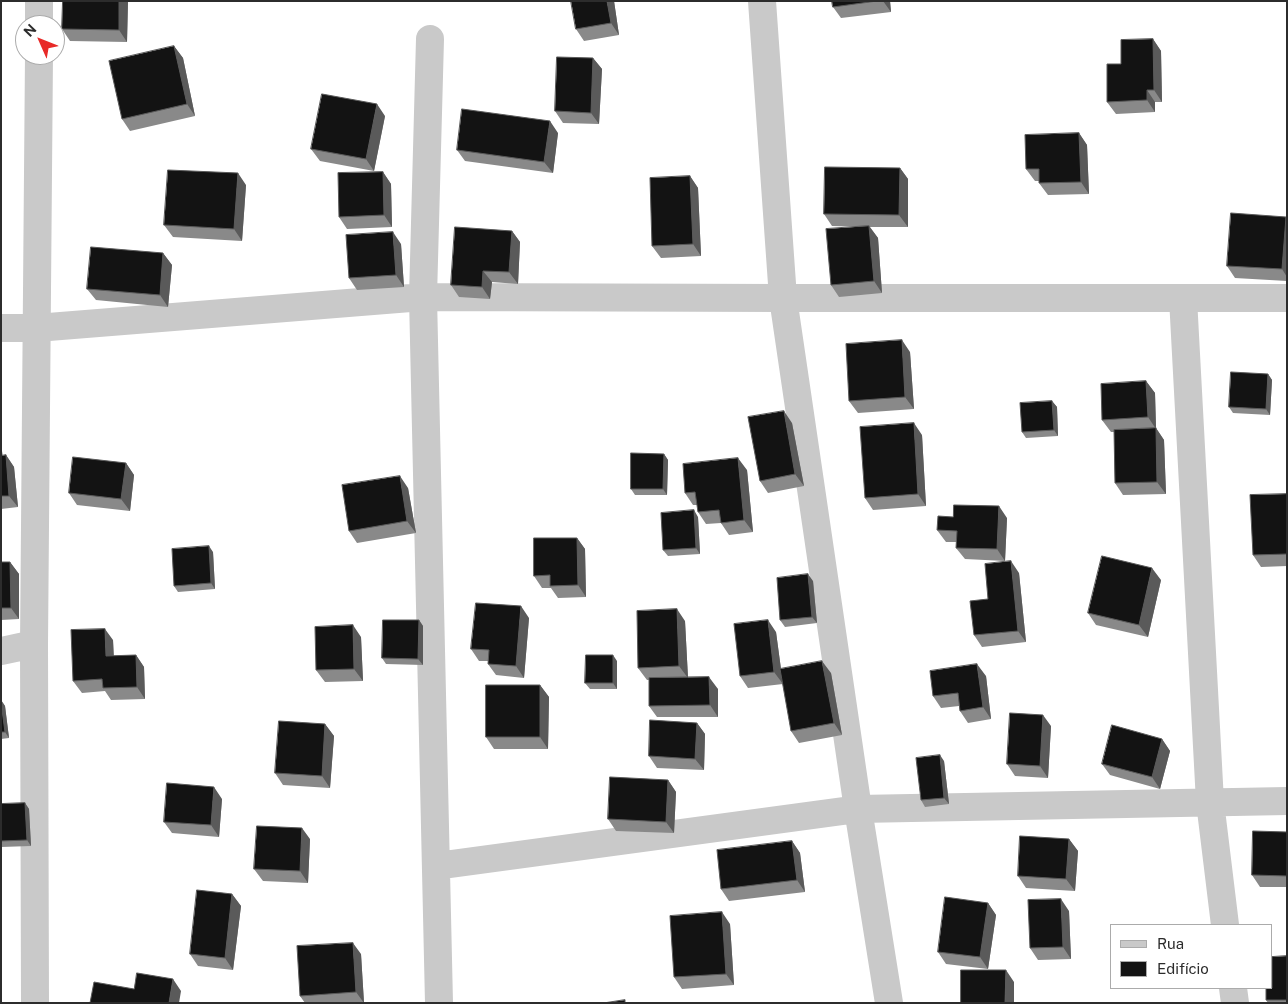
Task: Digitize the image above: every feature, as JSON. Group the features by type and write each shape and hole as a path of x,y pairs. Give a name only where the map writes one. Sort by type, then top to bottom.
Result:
{"street":[{"path":"39,1 39,15"},
{"path":"762,1 783,298 858,809 889,1003"},
{"path":"430,38 423,297 439,1003"},
{"path":"35,1003 34,644 39,65"},
{"path":"1,328 36,328 423,297 1287,298"},
{"path":"1183,298 1210,802 1225,924"},
{"path":"1,651 34,644"},
{"path":"436,866 858,809 1287,801"},
{"path":"1233,989 1235,1003"}],"building":[{"path":"63,1 119,1 119,30 65,29 65,15 62,15"},
{"path":"571,1 607,1 611,23 576,29"},
{"path":"832,1 877,1 833,7"},
{"path":"1153,39 1154,90 1147,90 1147,100 1107,102 1107,64 1121,64 1121,40"},
{"path":"174,46 187,104 122,119 109,61"},
{"path":"557,57 593,58 591,113 555,111"},
{"path":"322,94 377,104 366,159 311,149"},
{"path":"462,109 550,121 544,162 457,150"},
{"path":"1079,133 1081,182 1039,183 1039,169 1026,169 1025,135"},
{"path":"825,167 900,168 899,215 824,214"},
{"path":"168,170 238,173 234,229 164,225"},
{"path":"383,172 384,215 339,217 338,173"},
{"path":"690,176 693,244 652,246 650,178"},
{"path":"1231,213 1286,217 1282,269 1227,266"},
{"path":"869,226 874,281 831,285 826,229"},
{"path":"455,227 512,231 509,272 483,271 482,287 451,285"},
{"path":"393,232 396,275 349,278 346,235"},
{"path":"91,247 163,253 160,295 87,289"},
{"path":"902,340 905,397 849,401 846,344"},
{"path":"1231,372 1268,374 1266,409 1229,407"},
{"path":"1146,381 1148,417 1102,420 1101,384"},
{"path":"1052,401 1054,430 1022,432 1020,403"},
{"path":"784,411 795,474 760,481 748,417"},
{"path":"914,423 918,494 865,498 860,427"},
{"path":"1156,428 1157,482 1115,483 1114,430"},
{"path":"631,453 664,454 663,489 631,489"},
{"path":"6,455 9,496 1,496 1,456"},
{"path":"73,457 126,463 121,499 69,493"},
{"path":"738,458 744,520 721,523 719,510 698,512 695,492 685,493 683,464"},
{"path":"400,476 407,521 349,531 342,485"},
{"path":"1287,494 1287,554 1253,555 1250,495"},
{"path":"954,505 999,506 997,549 956,548 957,531 937,530 938,516 953,517"},
{"path":"694,510 696,548 663,550 661,513"},
{"path":"534,538 577,538 578,585 550,586 550,575 534,576"},
{"path":"209,546 211,583 174,586 172,549"},
{"path":"1102,556 1152,568 1139,625 1088,613"},
{"path":"1011,561 1018,631 974,635 970,601 988,599 985,564"},
{"path":"1,562 10,562 11,608 1,608"},
{"path":"808,574 812,617 780,620 777,578"},
{"path":"476,603 521,606 516,666 488,664 489,650 471,649"},
{"path":"677,609 679,666 638,668 637,611"},
{"path":"383,620 419,620 418,659 382,658"},
{"path":"768,620 774,672 740,676 734,624"},
{"path":"353,625 354,669 316,670 315,627"},
{"path":"105,629 106,656 136,655 137,687 103,688 102,679 73,681 71,630"},
{"path":"586,655 613,655 613,683 585,683"},
{"path":"822,661 834,723 791,731 780,669"},
{"path":"977,664 983,707 960,711 958,693 933,696 930,671"},
{"path":"709,677 710,705 649,706 649,678"},
{"path":"486,685 540,685 540,737 486,737"},
{"path":"1,702 5,732 1,732"},
{"path":"1010,713 1043,715 1040,766 1007,764"},
{"path":"650,720 697,723 695,759 649,756"},
{"path":"279,721 325,724 322,776 275,773"},
{"path":"1112,725 1162,739 1152,777 1102,764"},
{"path":"940,755 944,798 921,800 916,758"},
{"path":"610,777 668,780 666,822 608,819"},
{"path":"167,783 214,787 211,825 164,822"},
{"path":"25,803 27,840 1,841 1,804"},
{"path":"257,826 302,828 300,871 254,869"},
{"path":"1253,831 1287,832 1287,876 1252,875"},
{"path":"1020,836 1069,839 1066,879 1018,876"},
{"path":"792,841 797,880 721,889 717,850"},
{"path":"197,890 232,894 225,958 190,954"},
{"path":"945,897 988,903 980,957 938,952"},
{"path":"1061,899 1063,947 1030,948 1028,900"},
{"path":"722,912 726,974 674,977 670,916"},
{"path":"353,943 356,992 300,996 297,946"},
{"path":"1287,956 1287,1000 1266,1000 1266,989 1273,989 1273,957"},
{"path":"961,970 1006,970 1005,1003 961,1003"},
{"path":"137,973 173,979 169,1003 90,1003 94,982 134,989"},
{"path":"625,1000 625,1003 604,1003"}]}
